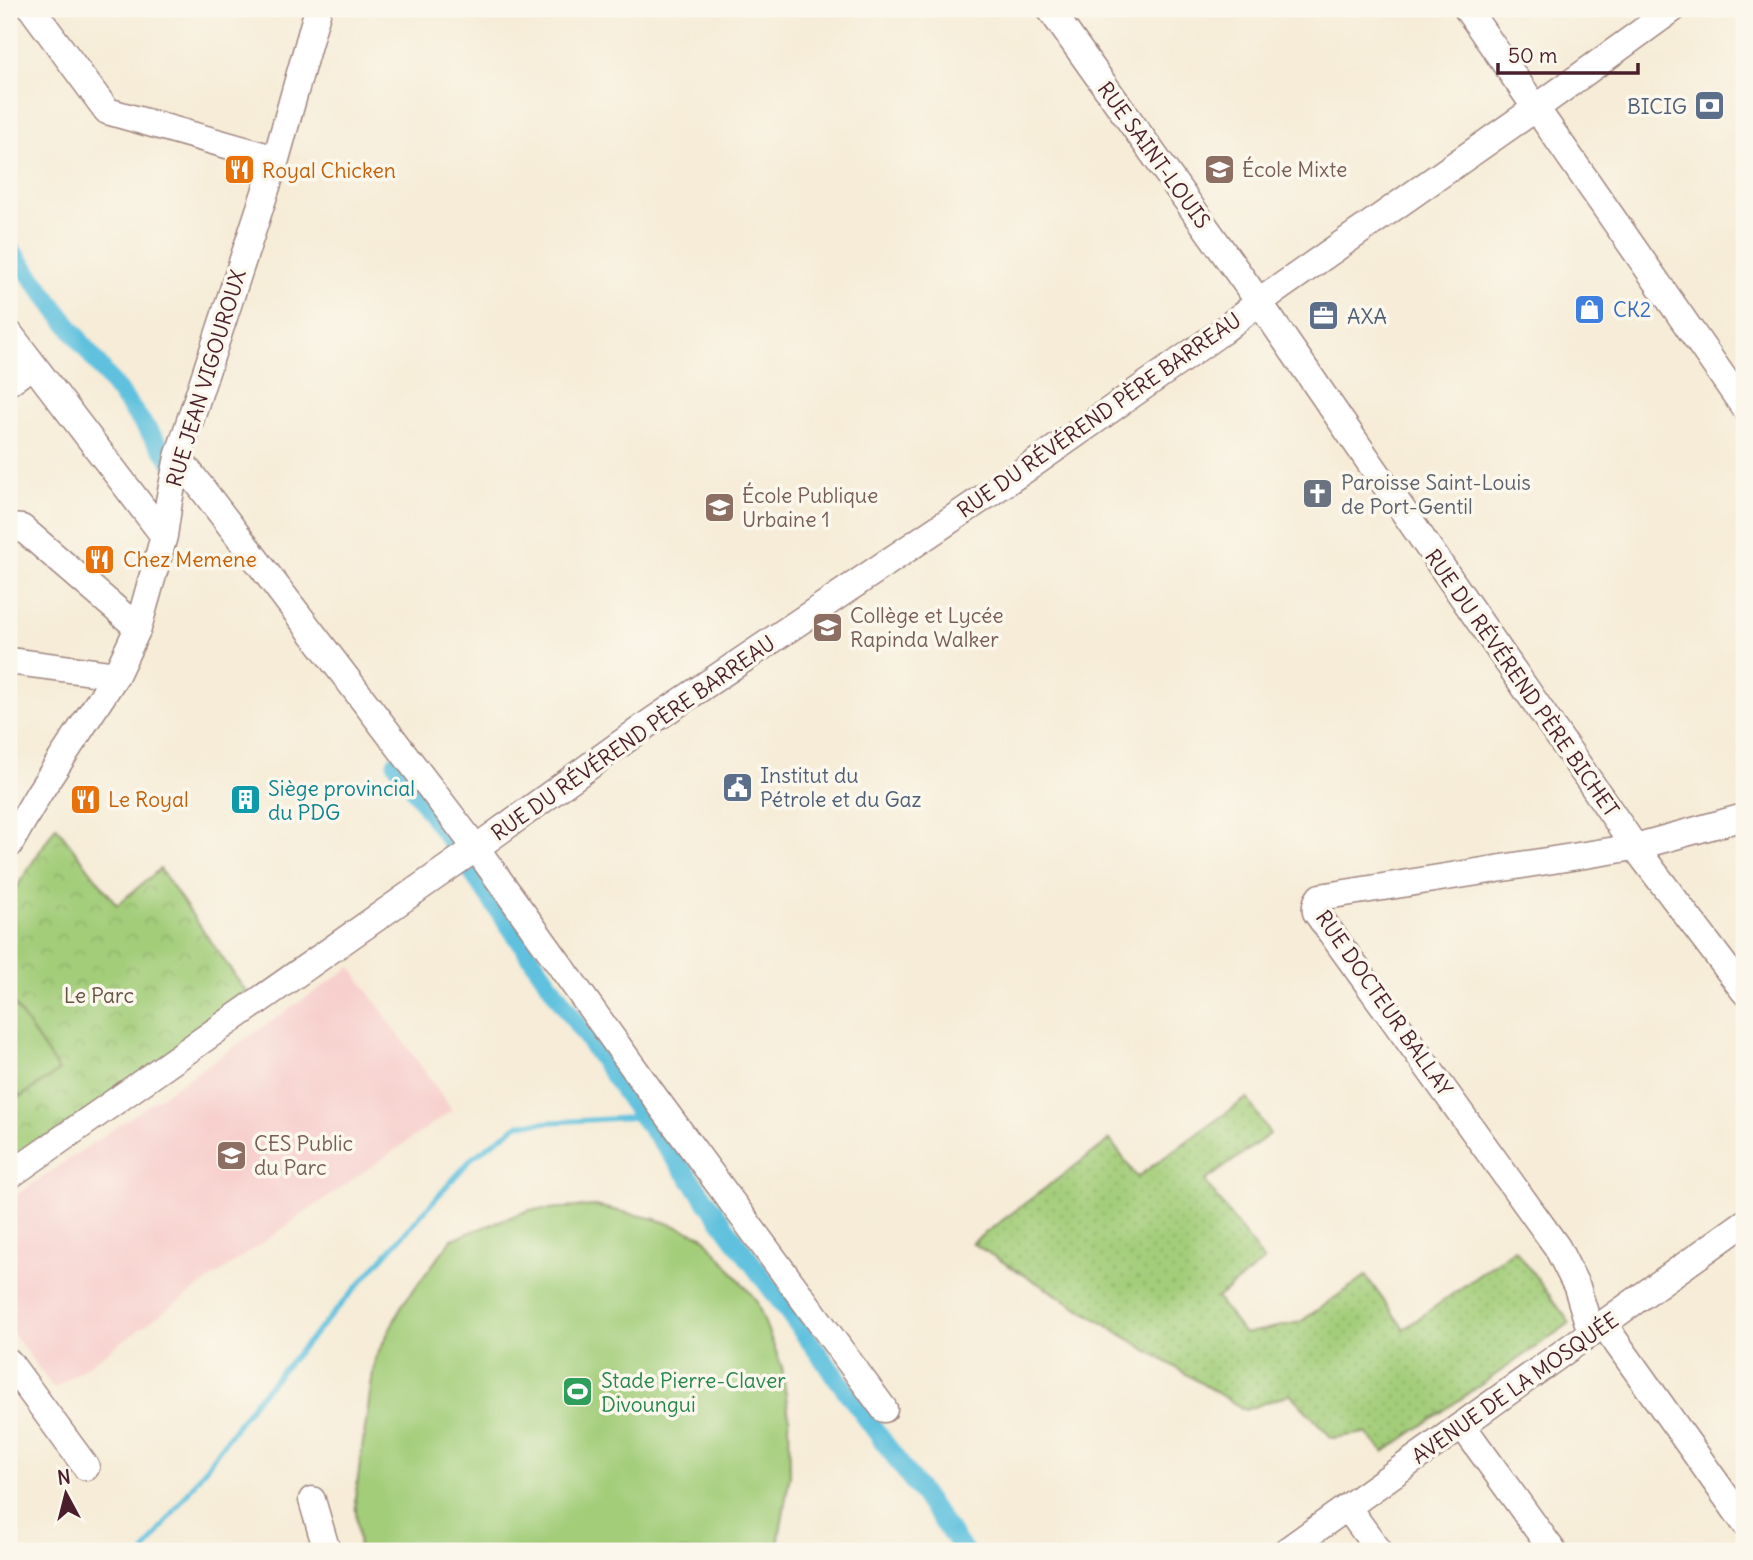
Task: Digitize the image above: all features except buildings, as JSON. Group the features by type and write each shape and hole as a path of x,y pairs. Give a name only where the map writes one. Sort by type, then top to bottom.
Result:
{"street":[{"path":"32,9 107,111 276,159"},
{"name":"RUE JEAN VIGOUROUX","path":"9,845 46,782 116,675 138,628 164,536 178,457 276,159 318,9"},
{"name":"RUE SAINT-LOUIS","path":"1050,9 1258,302"},
{"path":"1467,9 1744,407"},
{"name":"RUE DU RÉVÉREND PÈRE BARREAU","path":"9,1176 465,856 652,721 1041,459 1673,9"},
{"name":"RUE DU RÉVÉREND PÈRE BICHET","path":"1258,302 1636,847 1744,991"},
{"path":"9,333 164,536"},
{"path":"9,382 33,365"},
{"path":"178,457 465,856 656,1099 884,1409"},
{"path":"9,527 22,528 138,628"},
{"path":"9,662 116,675"},
{"name":"RUE DOCTEUR BALLAY","path":"1598,1329 1557,1247 1316,912 1316,902 1320,897 1636,847 1744,817"},
{"name":"AVENUE DE LA MOSQUÉE","path":"1286,1551 1744,1223"},
{"path":"1598,1329 1744,1521"},
{"path":"13,1376 86,1467"},
{"path":"1462,1425 1553,1551"},
{"path":"312,1500 327,1551"},
{"path":"1347,1507 1379,1551"}],"shaded area":[{"name":"CES Public du Parc","path":"351,967 452,1110 54,1389 9,1328 9,1200"}],"green space":[{"name":"Le Parc","path":"56,826 117,905 160,869 254,1003 9,1162 9,899"},
{"path":"12,1001 59,1071 20,1097 9,1080 9,1004"},
{"path":"1247,1098 1270,1134 1205,1181 1264,1261 1217,1298 1244,1334 1300,1322 1366,1276 1404,1329 1515,1249 1570,1323 1384,1452 1366,1433 1332,1438 1290,1394 1245,1410 972,1243 1110,1140 1137,1177"},
{"name":"Stade Pierre-Claver Divoungui","path":"595,1206 656,1219 703,1236 756,1300 782,1367 789,1417 790,1474 777,1551 359,1551 355,1498 375,1359 402,1305 452,1239 529,1210"}],"waterway":[{"path":"9,247 182,475"},
{"path":"396,763 642,1117 964,1551"},
{"path":"145,1551 254,1402 472,1158 519,1124 642,1117"}],"place":[{"name":"BICIG","path":"1710,106"},
{"name":"École Mixte","path":"1219,169"},
{"name":"Royal Chicken","path":"239,170"},
{"name":"CK2","path":"1590,309"},
{"name":"AXA","path":"1324,316"},
{"name":"Paroisse Saint-Louis de Port-Gentil","path":"1318,494"},
{"name":"École Publique Urbaine 1","path":"719,507"},
{"name":"Chez Memene","path":"100,559"},
{"name":"Collège et Lycée Rapinda Walker","path":"827,627"},
{"name":"Institut du Pétrole et du Gaz","path":"737,787"},
{"name":"Le Royal","path":"85,799"},
{"name":"Siège provincial du PDG","path":"245,800"},
{"name":"CES Public du Parc","path":"231,1155"},
{"name":"Stade Pierre-Claver Divoungui","path":"578,1392"}]}
